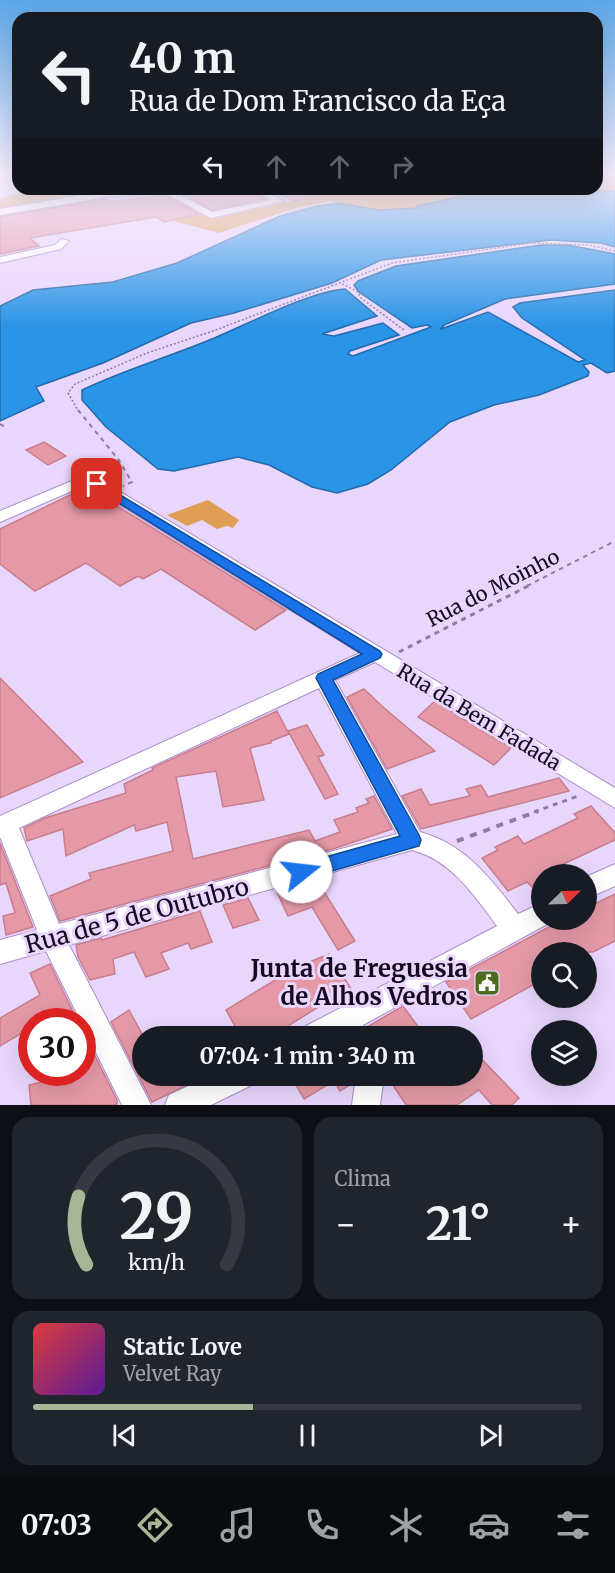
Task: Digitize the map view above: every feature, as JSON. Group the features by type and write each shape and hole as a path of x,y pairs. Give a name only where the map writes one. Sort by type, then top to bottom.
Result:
{"street":[{"path":"0,260 58,247 64,241"},
{"path":"0,516 79,482 103,488"},
{"name":"Rua da Bem Fadada","path":"103,488 615,799"},
{"path":"137,1105 51,937 3,825 324,678 379,657"},
{"path":"324,678 412,840 450,854 478,882 514,929"},
{"name":"Rua de 5 de Outubro","path":"0,952 237,890 412,840"},
{"path":"597,883 615,874"},
{"path":"355,1026 531,920"},
{"path":"189,1103 221,1086"},
{"path":"366,1105 369,1086"}],"path":[{"path":"103,488 132,482 127,469 74,406 68,393 75,384 147,353 342,284 392,263 482,249 560,242 615,251"},
{"path":"342,284 357,291 361,298 404,330"},
{"path":"0,424 7,428"},
{"name":"Rua do Moinho","path":"379,657 615,541"},
{"path":"438,848 597,788"}],"shaded area":[{"path":"183,224 248,224 219,233"},
{"path":"264,224 375,224 322,231 290,239 262,262 169,283 126,308 0,328 0,306 34,290 114,282 178,263"},
{"path":"458,224 606,224 551,230 480,229"},
{"path":"208,500 239,520 233,528 227,526 217,529 202,520 187,526 167,515"}],"water":[{"path":"263,224 615,224 615,247 601,243 551,240 381,260 332,283 234,313 191,323 103,363 36,387 44,401 0,421 0,306 33,290 113,282 177,263"},
{"path":"541,245 568,245 615,254 615,284 505,299 444,325 441,329 488,312 578,362 585,360 522,318 513,307 520,303 615,290 615,371 607,373 591,363 583,365 589,372 588,376 539,395 494,405 450,422 391,470 368,484 337,493 312,487 269,465 238,457 174,471 158,469 106,427 82,400 82,390 97,383 330,291 345,289 377,316 322,334 334,336 383,323 399,335 350,351 348,354 353,356 431,327 427,325 412,328 359,292 354,285 358,281 396,266"}],"building":[{"path":"0,224 117,224 30,238 39,246 0,254"},
{"path":"44,442 66,456 48,465 26,450"},
{"path":"82,489 91,490 286,610 255,630 161,569 143,579 138,576 120,586 86,563 35,591 0,564 0,529"},
{"path":"0,678 83,762 0,798"},
{"path":"364,689 435,751 387,769 347,697"},
{"path":"435,701 511,748 494,765 418,717"},
{"path":"277,711 289,734 271,743 250,748 264,800 223,807 216,771 176,777 193,859 309,830 315,841 340,832 334,820 358,812 356,808 369,803 366,799 374,796 392,829 336,848 60,921 50,896 91,879 89,873 173,851 167,822 136,831 134,825 66,856 63,829 27,841 24,828 45,818 126,793 124,784 153,770 152,768"},
{"path":"307,725 324,755 318,757 338,794 325,799 288,731"},
{"path":"559,778 569,791 421,829 402,796 421,789 430,805 470,796 466,789 481,785 488,797"},
{"path":"591,806 615,833 615,840 563,864 531,864 531,886 527,882 508,891 482,858 498,850 495,847 518,836 524,844 578,818 574,814"},
{"path":"0,843 33,927 6,935 3,916 15,913 6,883 0,885"},
{"path":"316,879 355,941 338,950 312,907 288,916 276,890"},
{"path":"615,894 615,941 597,950 597,942 531,942 531,986 471,1019 446,982 543,930 597,930 597,903"},
{"path":"248,898 259,920 233,928 223,905"},
{"path":"200,911 212,942 191,949 188,943 161,953 169,969 146,977 134,952 113,959 115,974 90,980 78,957 76,945 101,938 102,940"},
{"path":"329,954 353,992 320,1006 288,1026 235,1026 226,1010 295,968"},
{"path":"50,964 71,1008 18,1008 18,1035 0,1046 0,1018 40,995 30,973"},
{"path":"403,1006 418,1026 369,1026"},
{"path":"129,1010 138,1026 132,1026 132,1063 111,1022"},
{"path":"96,1058 117,1100 117,1105 31,1105 29,1086 96,1086"},
{"path":"483,1060 519,1098 512,1105 492,1105 479,1090 457,1105 406,1105 394,1086 483,1086"},
{"path":"144,1086 185,1086 152,1102"},
{"path":"297,1086 326,1086 304,1099"},
{"path":"337,1086 348,1086 340,1091"}],"place":[{"name":"Junta de Freguesia de Alhos Vedros","path":"487,983"}],"route":[{"path":"97,484 375,654 324,678 412,840 301,872"}]}
